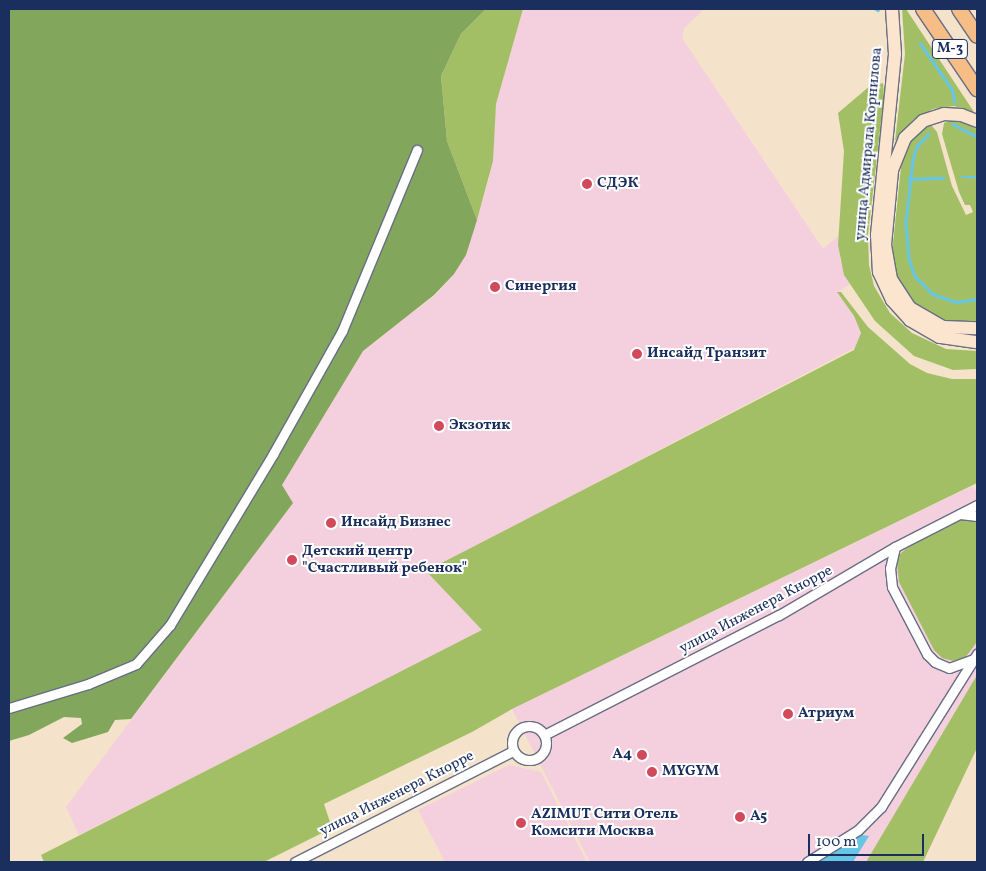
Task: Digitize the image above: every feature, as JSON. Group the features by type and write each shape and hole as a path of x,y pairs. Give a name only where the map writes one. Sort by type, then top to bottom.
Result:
{"highway":[{"name":"М-3","path":"923,9 977,89"},
{"name":"М-3","path":"959,9 977,36"}],"main road":[{"name":"улица Адмирала Корнилова","path":"892,9 895,54 877,235 879,272 892,300 917,325 948,340 977,342"},
{"name":"улица Адмирала Корнилова","path":"977,121 961,115 944,114 924,120 905,138 892,171 885,245 891,279 910,308 943,327 977,328"}],"street":[{"path":"9,708 88,684 136,664 170,625 273,454 342,330 417,150"},
{"name":"улица Инженера Кнорре","path":"544,735 779,615 895,547 977,505"},
{"path":"957,514 977,516"},
{"path":"895,547 890,568 892,587 927,654 935,662 949,668 976,656"},
{"path":"807,862 858,830 881,807 976,656"},
{"path":"531,726 544,735 546,747 535,760 523,760 513,751 513,736 520,728 531,726"},
{"name":"улица Инженера Кнорре","path":"295,862 513,751"}],"shaded area":[{"path":"523,9 704,9 684,28 682,38 823,249 838,236 840,259 850,284 838,292 854,316 861,333 858,346 427,571 483,630 79,835 66,807 293,503 282,485 363,351 435,295 454,274 466,255 489,179 496,104"},
{"path":"972,486 977,492 977,675 866,862 590,862 512,709"},
{"path":"509,765 541,772 587,862 445,862 418,810"}],"green space":[{"path":"9,9 486,9 461,34 441,76 447,141 477,220 466,255 454,274 434,295 363,351 282,485 293,503 131,719 115,720 108,732 72,743 63,738 82,724 81,718 64,717 29,735 9,741"},
{"path":"486,9 523,9 496,104 493,161 477,220 447,141 441,76 461,34"},
{"path":"902,9 906,9 974,112 954,106 933,109 913,120 895,141 905,54"},
{"path":"883,83 884,96 868,235 869,265 874,286 890,313 912,333 946,349 977,351 977,369 953,370 914,356 875,321 844,275 838,245 844,151 838,113 871,85"},
{"path":"960,121 977,129 977,321 967,323 945,321 915,303 897,277 892,253 902,157 910,142 926,126 932,126 937,132 952,186 966,215 973,212 970,205 965,205 959,192 942,134 944,123"},
{"path":"837,292 841,292 868,327 910,364 927,373 952,379 977,379 977,483 512,709 472,732 324,804 332,828 264,862 44,862 41,855 482,630 426,571 854,350 861,333 854,316"},
{"path":"967,517 977,519 977,642 965,658 953,661 942,658 934,650 899,582 897,564 899,555 911,544"},
{"path":"977,675 977,748 923,862 866,862"}],"water":[{"path":"861,835 869,836 853,862 819,862"}],"waterway":[{"path":"920,43 952,89 955,102"},
{"path":"953,124 977,137"},
{"path":"929,134 917,147 913,160 906,223 909,259 915,276 933,294 956,302 977,299"},
{"path":"962,177 977,177"},
{"path":"908,179 943,178"}],"place":[{"name":"СДЭК","path":"587,184"},
{"name":"Синергия","path":"495,287"},
{"name":"Инсайд Транзит","path":"637,354"},
{"name":"Экзотик","path":"439,426"},
{"name":"Инсайд Бизнес","path":"331,523"},
{"name":"Детский центр \"Счастливый ребенок\"","path":"292,560"},
{"name":"Атриум","path":"788,714"},
{"name":"А4","path":"642,755"},
{"name":"MYGYM","path":"652,772"},
{"name":"А5","path":"740,817"},
{"name":"AZIMUT Сити Отель Комсити Москва","path":"521,823"}]}
